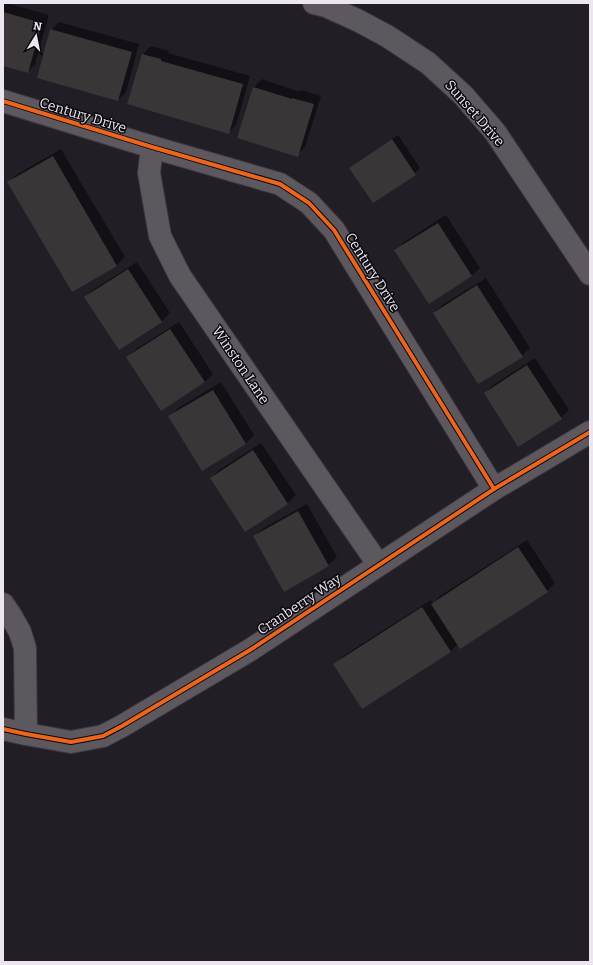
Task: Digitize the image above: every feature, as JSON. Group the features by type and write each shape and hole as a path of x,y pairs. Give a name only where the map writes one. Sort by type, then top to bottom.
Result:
{"street":[{"name":"Sunset Drive","path":"314,3 326,6 357,20 387,36 428,63 463,94 495,132 590,274"},
{"name":"Century Drive","path":"3,101 152,148 280,184 309,204 334,230 494,489"},
{"name":"Winston Lane","path":"152,148 148,173 160,236 180,276 378,564"},
{"name":"Cranberry Way","path":"3,728 26,734 71,742 103,736 250,650 378,564 494,489 590,432"},
{"path":"3,604 20,632 25,648 26,734"}],"building":[{"path":"3,12 42,23 28,73 3,66"},
{"path":"50,29 132,52 118,101 37,78"},
{"path":"142,54 161,59 161,61 243,84 229,134 127,104"},
{"path":"253,87 314,104 298,157 237,138"},
{"path":"392,139 416,175 373,203 349,168"},
{"path":"53,156 117,266 72,292 7,182"},
{"path":"438,223 472,276 429,304 394,250"},
{"path":"128,269 162,322 119,350 84,297"},
{"path":"477,285 523,357 478,384 433,313"},
{"path":"170,329 205,382 161,411 126,357"},
{"path":"527,365 562,419 518,447 484,393"},
{"path":"213,390 246,444 202,471 168,416"},
{"path":"253,450 288,504 245,532 210,478"},
{"path":"298,511 329,566 284,592 253,536"},
{"path":"518,547 548,592 460,649 431,604"},
{"path":"422,607 451,652 362,709 333,664"}],"cycle path":[{"path":"3,101 152,147 280,184 309,203 334,230 494,489"},
{"path":"3,729 71,742 103,736 250,650 494,489 590,432"}]}
